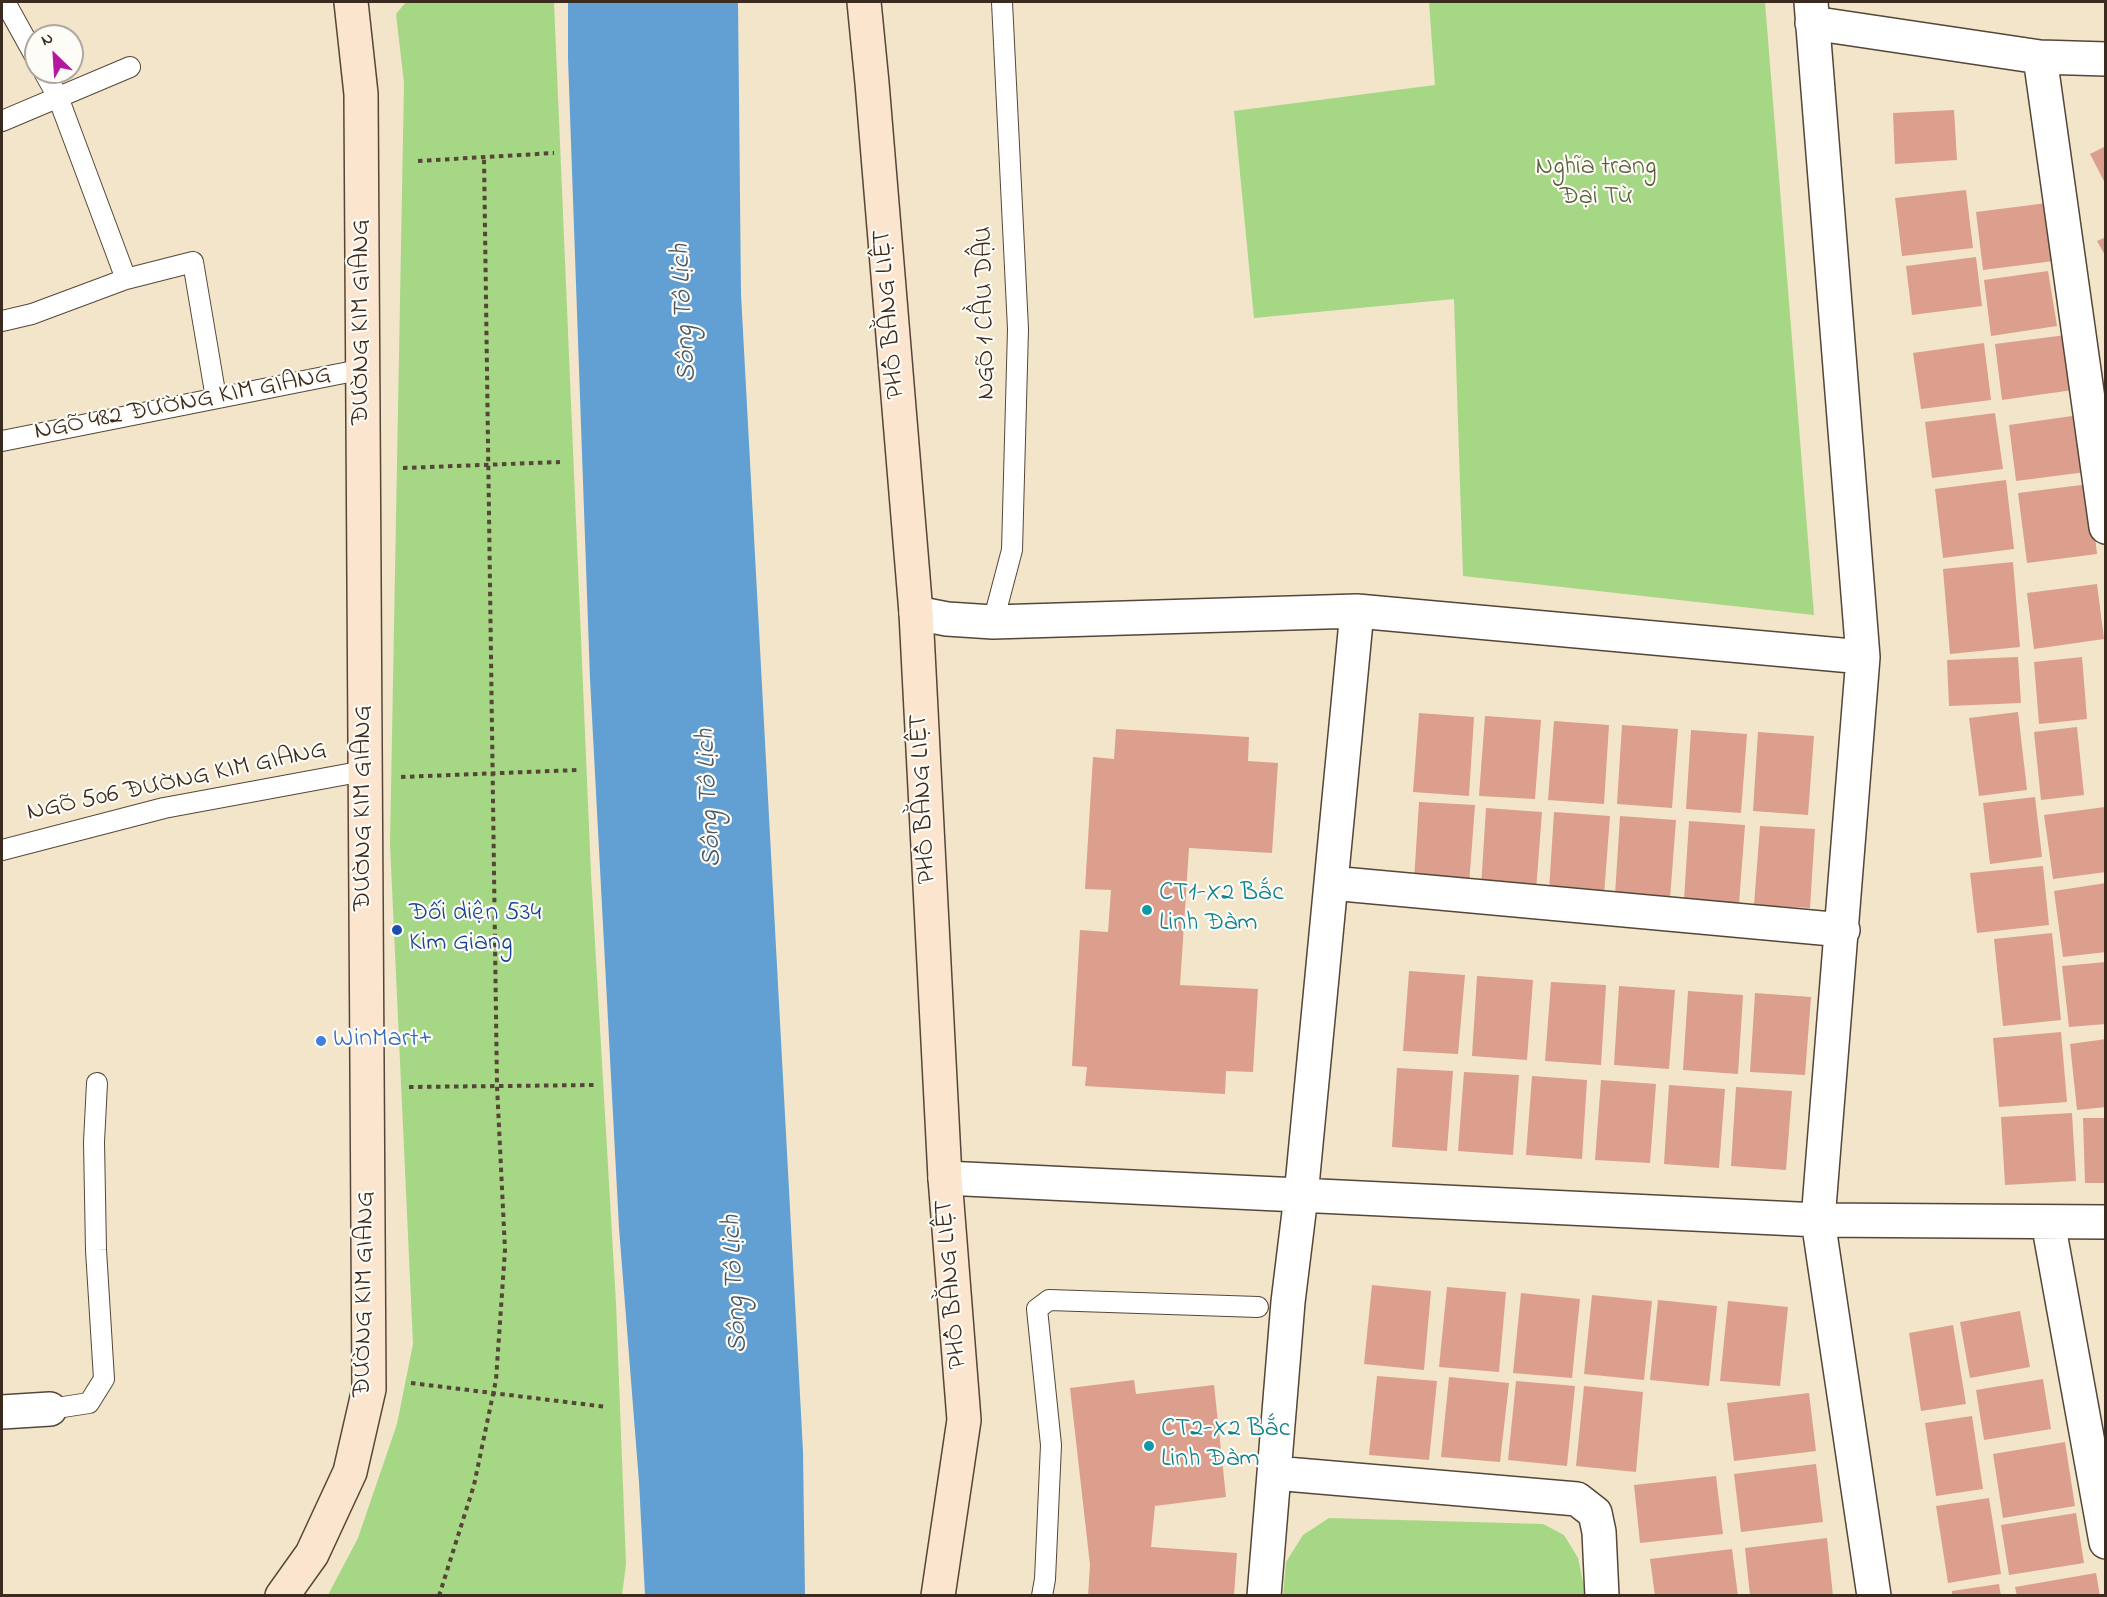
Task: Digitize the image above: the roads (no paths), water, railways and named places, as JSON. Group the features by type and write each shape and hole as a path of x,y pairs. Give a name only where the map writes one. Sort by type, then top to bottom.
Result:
{"main road":[{"name":"ĐƯỜNG KIM GIANG","path":"282,1596 312,1554 350,1472 369,1389 361,94 351,2"},
{"name":"PHỐ BẰNG LIỆT","path":"864,2 916,613 945,1179 964,1420 938,1596"}],"street":[{"path":"1874,1596 1818,1220 1843,930 1863,657 1812,12 2040,57 2106,60"},
{"path":"2040,57 2106,527"},
{"path":"916,613 947,619 993,622 1357,611 1863,657"},
{"path":"1264,1596 1288,1302 1301,1196 1357,611"},
{"path":"1331,883 1843,930"},
{"path":"945,1179 1818,1220 2106,1222"},
{"path":"2048,1222 2106,1542"},
{"path":"2,1412 50,1409"},
{"path":"1274,1473 1577,1499 1594,1513 1597,1522 1602,1596"}],"lane":[{"path":"5,2 24,36"},
{"name":"NGÕ 1 CẦU DẬU","path":"993,622 1012,550 1018,328 1002,2"},
{"path":"2,121 130,67"},
{"path":"51,84 58,97 126,279"},
{"path":"2,321 32,314 126,279 194,262 216,398"},
{"name":"NGÕ 482 ĐƯỜNG KIM GIANG","path":"2,441 364,369"},
{"name":"NGÕ 506 ĐƯỜNG KIM GIANG","path":"2,850 164,808 364,771"},
{"path":"50,1409 89,1403 104,1379 96,1250 94,1142 97,1083"},
{"path":"1042,1596 1045,1580 1052,1445 1037,1310 1049,1300 1257,1307"}],"water":[{"name":"Sông Tô Lịch","path":"568,2 738,2 741,294 803,1451 805,1595 645,1595 639,1482 619,1228 590,679 568,58"}],"place":[{"name":"CT1-X2 Bắc Linh Đàm","path":"1147,910"},
{"name":"Đối diện 534 Kim Giang","path":"397,930"},
{"name":"WinMart+","path":"321,1041"},
{"name":"CT2-X2 Bắc Linh Đàm","path":"1149,1446"}],"park label":[{"name":"Nghĩa trang Đại Từ","path":"1596,184"}]}
